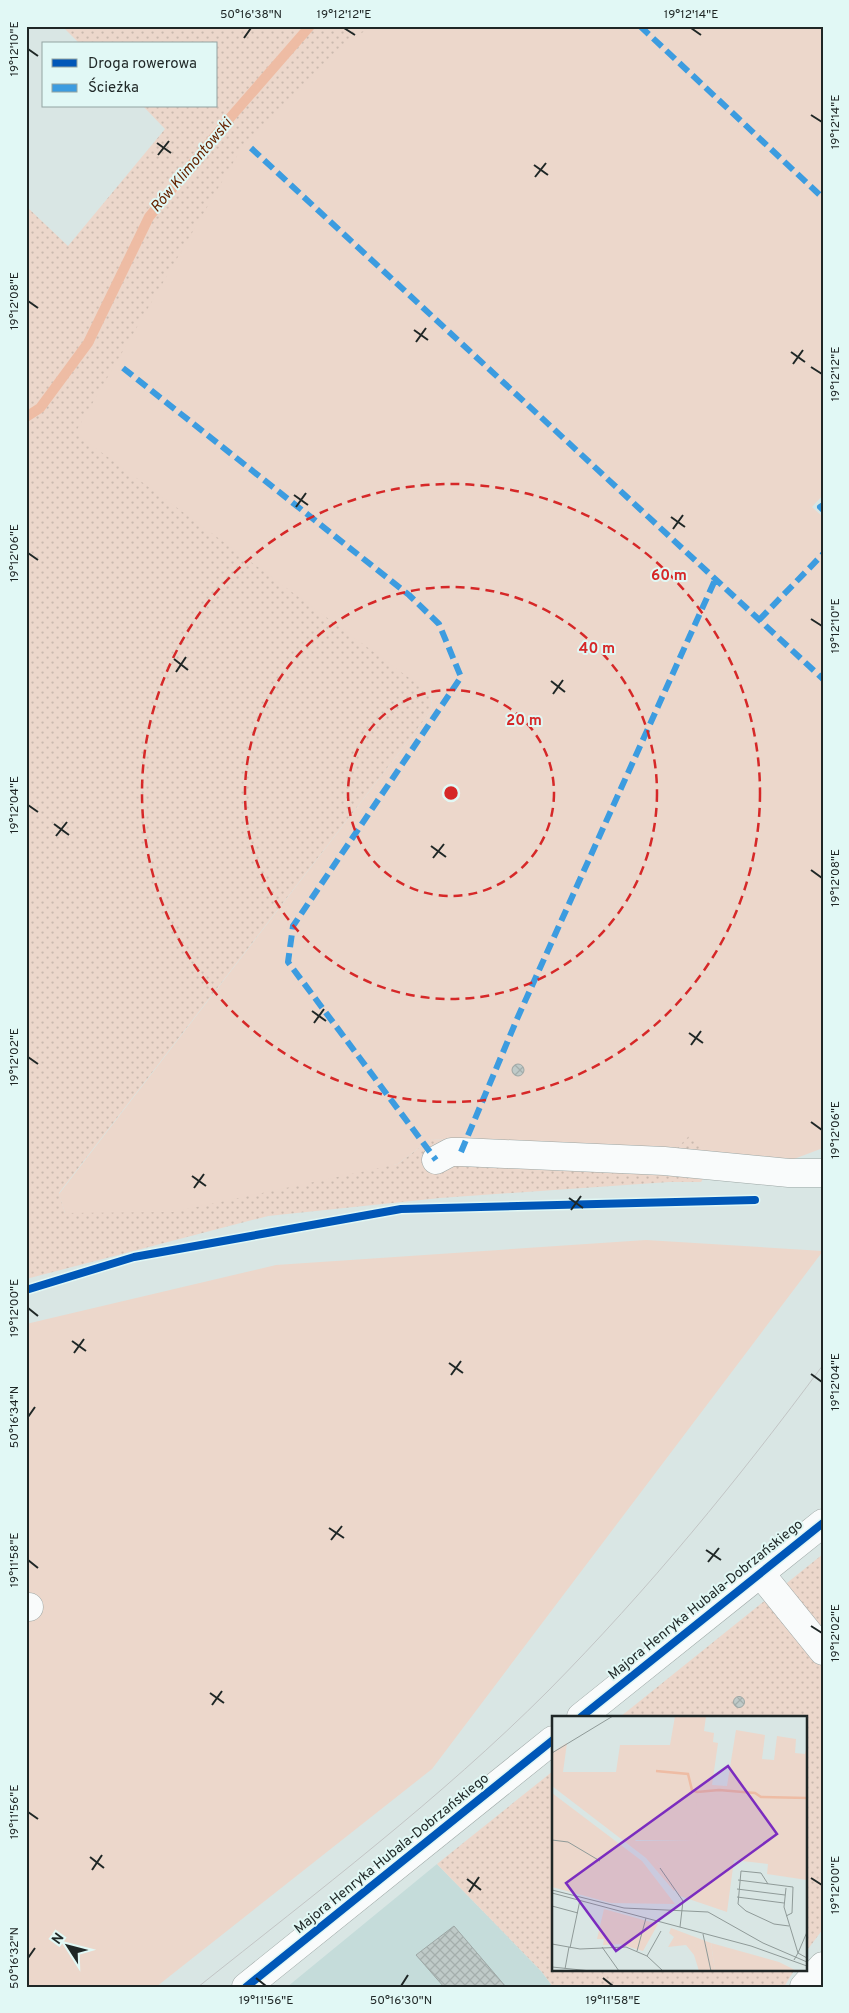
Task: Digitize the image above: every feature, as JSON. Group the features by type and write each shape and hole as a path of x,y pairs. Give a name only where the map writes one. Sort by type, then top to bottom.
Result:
{"street":[{"path":"436,1160 451,1152 461,1152 664,1160 789,1173 823,1173"},
{"name":"Majora Henryka Hubala-Dobrzańskiego","path":"582,1716 823,1522"},
{"path":"760,1573 823,1651"},
{"name":"Majora Henryka Hubala-Dobrzańskiego","path":"246,1987 552,1741"},
{"path":"804,1987 823,1966"}],"shaded area":[{"path":"62,26 372,26 432,710 59,1193 65,1213 398,1164 430,1139 675,1150 689,1135 717,1157 701,1182 669,1182 440,1198 268,1216 26,1279 26,206 68,246 165,129 145,108 218,108 218,42 78,42"},
{"path":"372,26 823,26 823,495 812,507 823,517 823,1148 786,1162 717,1157 689,1136 675,1150 430,1139 398,1164 173,1212 65,1213 59,1194 432,710 431,694 75,433 244,144 338,49"},
{"path":"646,1240 823,1251 432,1769 156,1987 26,1987 26,1324 276,1265"},
{"path":"823,1554 823,1929 806,1952 806,1716 621,1716"},
{"path":"552,1772 552,1970 794,1970 784,1987 553,1987 542,1972 437,1864"},
{"path":"437,1864 542,1972 553,1987 287,1987"}],"building":[{"path":"518,1064 524,1070 518,1076 512,1070"},
{"path":"739,1696 745,1702 739,1708 733,1702"},
{"path":"454,1926 506,1987 444,1987 416,1955"}],"waterway":[{"name":"Rów Klimontowski","path":"26,417 40,408 88,343 149,217 229,119 310,26"}],"tram line":[{"path":"198,1987 333,1880 421,1807 507,1731 548,1691 657,1574 725,1492 823,1365"}],"marked path":[{"path":"640,26 823,198"},
{"path":"251,148 823,679"},
{"path":"123,368 409,595 439,624 461,677 293,926 288,962 436,1160"},
{"path":"823,505 820,507 823,510"},
{"path":"759,620 823,554"},
{"path":"461,1152 517,1019 715,580"}],"cycle path":[{"path":"26,1290 134,1257 401,1209 755,1200"},
{"path":"582,1716 823,1523"},
{"path":"246,1987 552,1741"}]}
